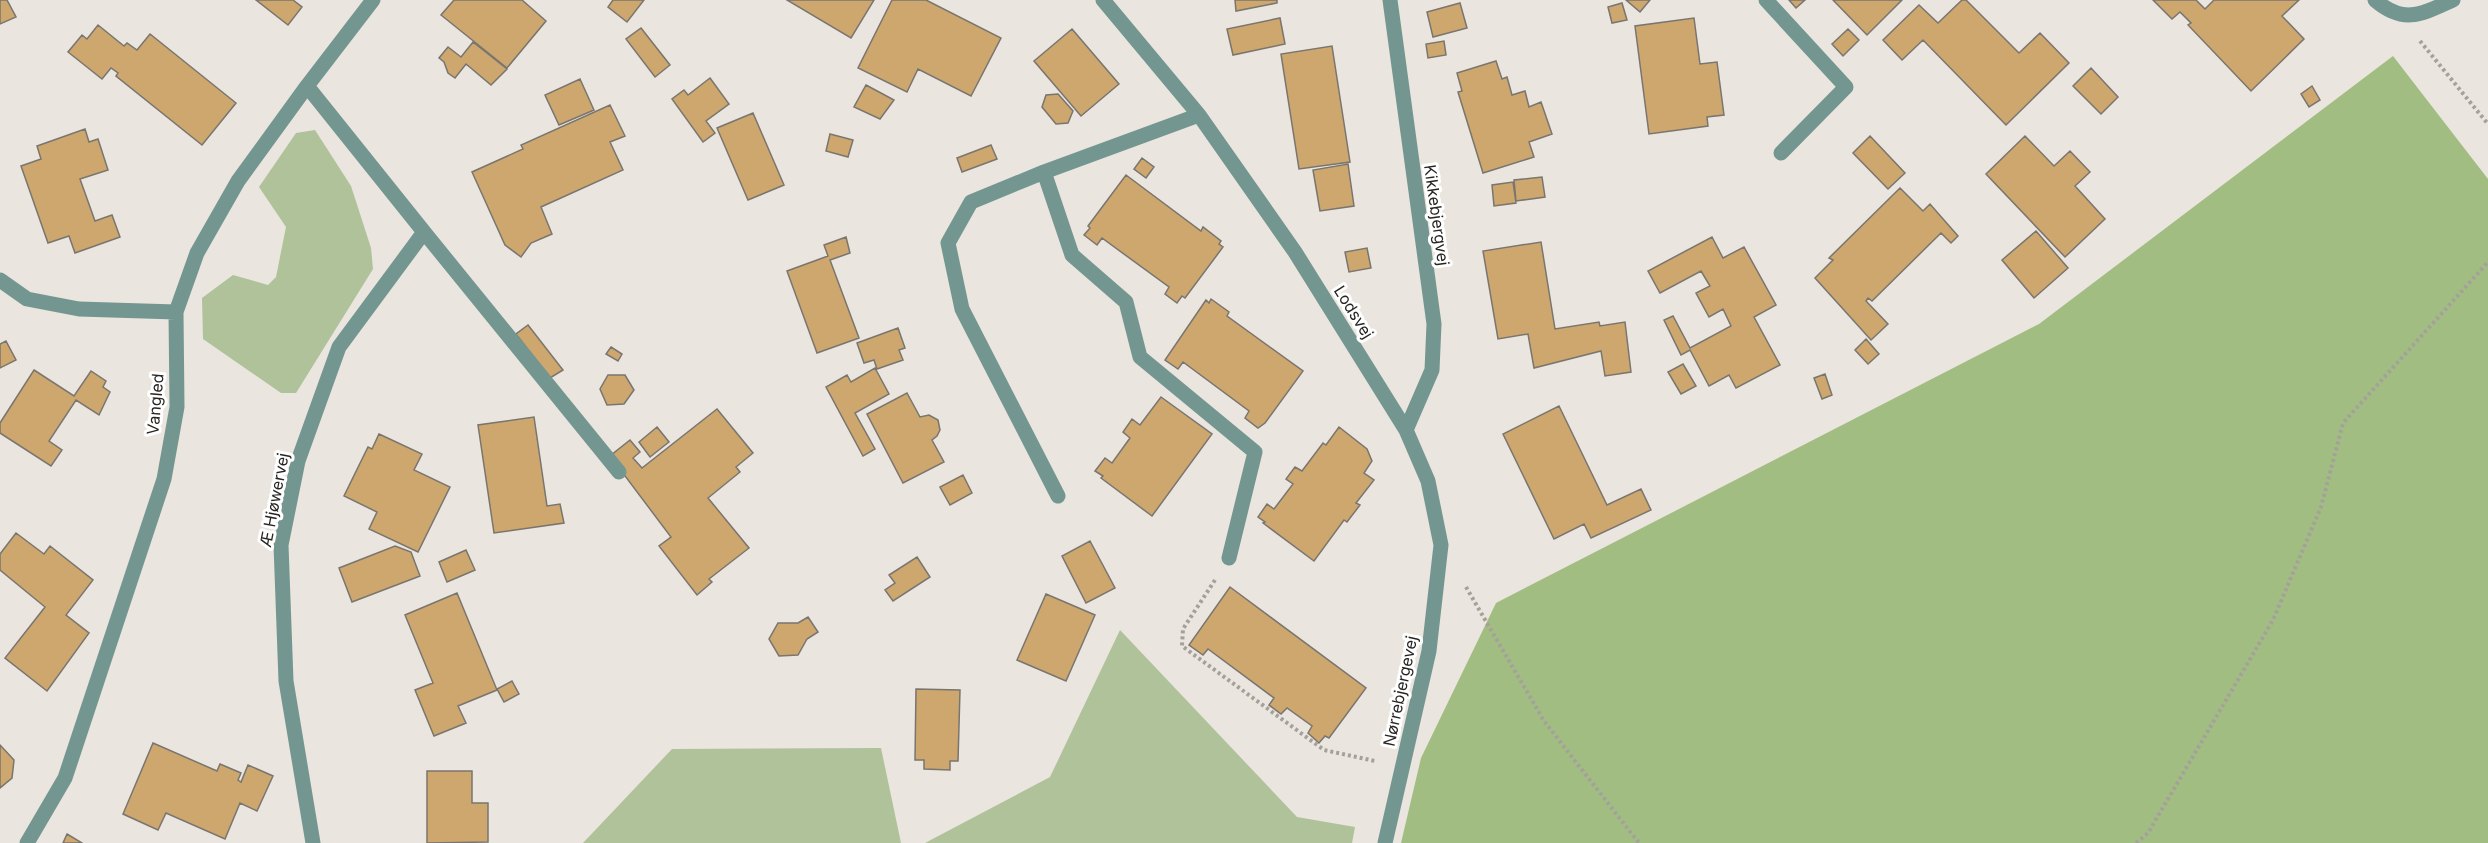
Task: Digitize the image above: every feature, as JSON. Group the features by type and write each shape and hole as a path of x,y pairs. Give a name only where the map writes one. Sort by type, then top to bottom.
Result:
{"street":[{"name":"Vangled","path":"27,843 65,778 164,480 177,407 176,312 197,253 238,181 306,86 374,0"},
{"name":"Lodsvej","path":"1103,0 1199,115 1295,252 1406,430 1428,481 1441,545"},
{"name":"Kikkebjergvej","path":"1390,0 1434,324 1432,370 1406,430"},
{"path":"1766,0 1846,87 1781,153"},
{"path":"2375,0 2399,15 2424,13 2453,0"},
{"path":"306,86 619,472"},
{"path":"1058,496 962,309 948,243 971,202 1044,172 1199,115"},
{"path":"1044,172 1072,255 1126,302 1140,357 1256,452 1229,558"},
{"name":"Æ Hjøwervej","path":"313,843 286,681 281,545 298,461 339,347 424,232"},
{"path":"0,280 27,299 79,309 176,312"},
{"name":"Nørrebjergevej","path":"1385,843 1429,651 1441,545"}],"path":[{"path":"2399,15 2488,124"},
{"path":"2136,843 2148,833 2273,620 2320,507 2343,423 2488,262"},
{"path":"1441,545 1544,721 1640,843"},
{"path":"1229,558 1183,629 1182,646 1324,750 1402,768"}],"green space":[{"path":"2393,56 2488,179 2488,843 1401,843 1421,758 1496,603 2039,324"},
{"path":"315,130 351,186 371,248 373,269 296,393 281,393 203,339 202,298 233,275 268,285 276,277 286,227 259,187 296,133"},
{"path":"1120,630 1297,817 1355,827 1352,843 925,843 1050,777"},
{"path":"881,748 901,843 583,843 672,749"}],"building":[{"path":"0,0 7,0 16,17 0,24"},
{"path":"256,0 293,0 302,7 288,25"},
{"path":"454,0 522,0 546,21 507,68 441,15"},
{"path":"613,0 644,0 627,22 608,7"},
{"path":"787,0 874,0 851,38"},
{"path":"892,0 926,0 1001,38 971,96 918,69 907,92 858,68"},
{"path":"1235,0 1277,0 1277,3 1236,11"},
{"path":"1626,0 1650,0 1640,12"},
{"path":"1789,0 1805,0 1796,8"},
{"path":"1833,0 1902,0 1867,35"},
{"path":"1962,0 1966,0 2019,53 2040,33 2069,63 2006,125 1923,40 1902,60 1883,40 1919,5 1938,23"},
{"path":"2153,0 2196,0 2205,9 2214,0 2299,0 2282,16 2304,39 2251,91 2188,25 2191,23 2180,12 2172,19"},
{"path":"1460,3 1467,28 1433,37 1427,12"},
{"path":"1622,3 1627,20 1612,23 1608,7"},
{"path":"1280,18 1285,44 1233,55 1227,29"},
{"path":"1694,18 1700,64 1717,62 1724,115 1707,117 1708,126 1649,134 1635,26"},
{"path":"98,25 124,46 127,43 137,50 150,34 236,103 202,145 116,76 118,73 111,68 102,79 68,52 82,35 87,39"},
{"path":"641,28 670,65 655,77 626,39"},
{"path":"1072,29 1119,84 1081,116 1034,61"},
{"path":"1848,29 1859,40 1843,56 1832,44"},
{"path":"1444,41 1446,55 1428,58 1426,44"},
{"path":"473,42 507,69 491,85 466,64 455,78 448,73 444,62 439,58 448,47 461,57"},
{"path":"1332,46 1350,162 1299,169 1281,54"},
{"path":"1496,61 1502,79 1507,77 1512,95 1525,91 1529,107 1541,102 1552,134 1529,142 1534,157 1483,173 1458,92 1462,91 1457,73"},
{"path":"2091,68 2118,97 2101,114 2073,86"},
{"path":"710,78 729,104 706,121 715,133 703,142 672,99 684,90 688,95"},
{"path":"580,79 594,110 559,125 545,95"},
{"path":"866,85 894,100 880,119 854,107"},
{"path":"2312,86 2320,100 2309,107 2301,94"},
{"path":"1058,94 1073,111 1068,123 1056,124 1042,107 1046,95"},
{"path":"610,105 625,136 610,142 623,170 541,207 552,234 531,243 521,257 505,245 472,172 523,149 521,145"},
{"path":"753,113 784,185 748,200 717,128"},
{"path":"85,129 89,142 98,139 108,170 80,179 95,221 112,215 120,237 75,253 69,236 48,243 21,166 41,159 37,146"},
{"path":"830,134 853,140 848,157 826,151"},
{"path":"1870,136 1905,173 1888,189 1853,153"},
{"path":"2025,136 2054,166 2070,151 2090,172 2075,186 2105,219 2065,257 1986,174"},
{"path":"991,145 997,159 962,172 957,158"},
{"path":"1142,158 1154,167 1146,178 1134,169"},
{"path":"1348,164 1354,206 1320,211 1313,170"},
{"path":"1126,175 1201,231 1203,227 1221,241 1219,244 1223,247 1185,298 1182,296 1177,303 1165,294 1169,287 1102,238 1097,245 1084,235 1090,228 1088,226"},
{"path":"1542,177 1545,197 1516,201 1514,180"},
{"path":"1513,182 1516,203 1494,206 1492,185"},
{"path":"1900,188 1923,211 1930,204 1958,236 1951,243 1941,233 1872,301 1868,298 1866,301 1888,324 1871,340 1815,278 1833,260 1829,258"},
{"path":"2036,231 2068,268 2034,298 2002,260"},
{"path":"846,237 850,253 830,260 859,338 817,353 787,271 828,256 824,245"},
{"path":"1712,237 1723,258 1744,247 1776,305 1754,317 1780,365 1736,388 1729,375 1709,386 1690,350 1681,355 1664,320 1673,316 1690,348 1731,326 1723,309 1709,317 1696,293 1710,286 1701,271 1660,293 1648,271"},
{"path":"1541,242 1555,329 1599,322 1600,326 1625,322 1631,372 1605,376 1601,351 1534,368 1528,334 1498,339 1483,251"},
{"path":"1367,248 1371,268 1349,272 1345,252"},
{"path":"1211,299 1229,312 1227,316 1303,371 1265,423 1258,428 1245,418 1249,411 1183,362 1178,369 1165,360 1206,300 1209,303"},
{"path":"528,325 563,370 550,378 516,334"},
{"path":"898,328 905,348 899,350 903,360 877,369 874,360 864,363 857,343"},
{"path":"1866,339 1879,354 1868,364 1855,350"},
{"path":"6,341 16,360 0,368 0,344"},
{"path":"611,347 622,354 618,361 606,354"},
{"path":"1683,364 1696,386 1681,394 1668,372"},
{"path":"875,368 889,394 855,413 875,449 863,456 826,387 847,375 851,382"},
{"path":"34,370 74,396 91,371 106,381 103,387 110,392 99,415 76,400 49,441 62,450 51,466 0,433 0,423"},
{"path":"1825,374 1832,395 1822,399 1814,378"},
{"path":"608,375 625,375 634,390 624,404 607,405 600,389"},
{"path":"907,393 920,417 929,415 938,420 940,430 932,440 944,462 903,483 867,414"},
{"path":"1161,397 1212,434 1152,516 1095,471 1105,458 1112,463 1130,438 1123,432 1132,419 1140,425"},
{"path":"1559,406 1607,505 1641,489 1651,510 1591,538 1584,524 1554,539 1503,434"},
{"path":"717,409 753,453 736,467 740,472 708,498 749,548 709,579 712,582 697,595 659,546 671,537 610,456 630,440 640,452 633,458 642,468"},
{"path":"534,417 547,506 560,504 564,523 494,533 478,425"},
{"path":"657,427 669,442 650,457 639,442"},
{"path":"1339,427 1367,449 1372,461 1364,473 1374,480 1356,503 1360,505 1347,522 1344,520 1314,561 1258,517 1267,504 1274,509 1293,484 1286,479 1295,467 1302,471 1323,443 1326,445"},
{"path":"379,434 422,454 414,470 450,487 418,552 369,529 377,512 344,496 368,447 372,449"},
{"path":"963,475 972,493 950,505 940,487"},
{"path":"16,533 44,554 50,546 93,580 66,615 89,633 47,691 5,658 45,607 0,570 0,554"},
{"path":"1090,541 1115,588 1086,603 1062,556"},
{"path":"395,546 411,552 420,576 352,602 339,568"},
{"path":"466,550 475,570 447,582 439,562"},
{"path":"917,557 930,577 893,601 885,590 895,583 889,575"},
{"path":"1230,587 1366,688 1329,738 1325,736 1319,743 1308,733 1312,726 1287,708 1281,714 1269,705 1274,698 1208,649 1203,655 1189,645"},
{"path":"457,593 497,690 458,706 466,723 434,736 415,690 433,683 405,615"},
{"path":"1046,594 1095,615 1066,681 1017,660"},
{"path":"808,617 818,632 807,639 798,655 779,656 769,639 778,623 798,623"},
{"path":"512,681 519,694 504,702 497,689"},
{"path":"916,689 960,690 958,761 950,761 950,770 924,769 924,760 915,760"},
{"path":"153,743 217,771 220,764 241,773 238,780 241,782 248,765 273,776 257,811 240,803 225,839 166,813 158,830 123,814"},
{"path":"0,745 14,760 12,778 0,788"},
{"path":"427,771 472,771 472,803 488,803 488,842 427,843"},
{"path":"67,834 82,843 63,843"}]}
